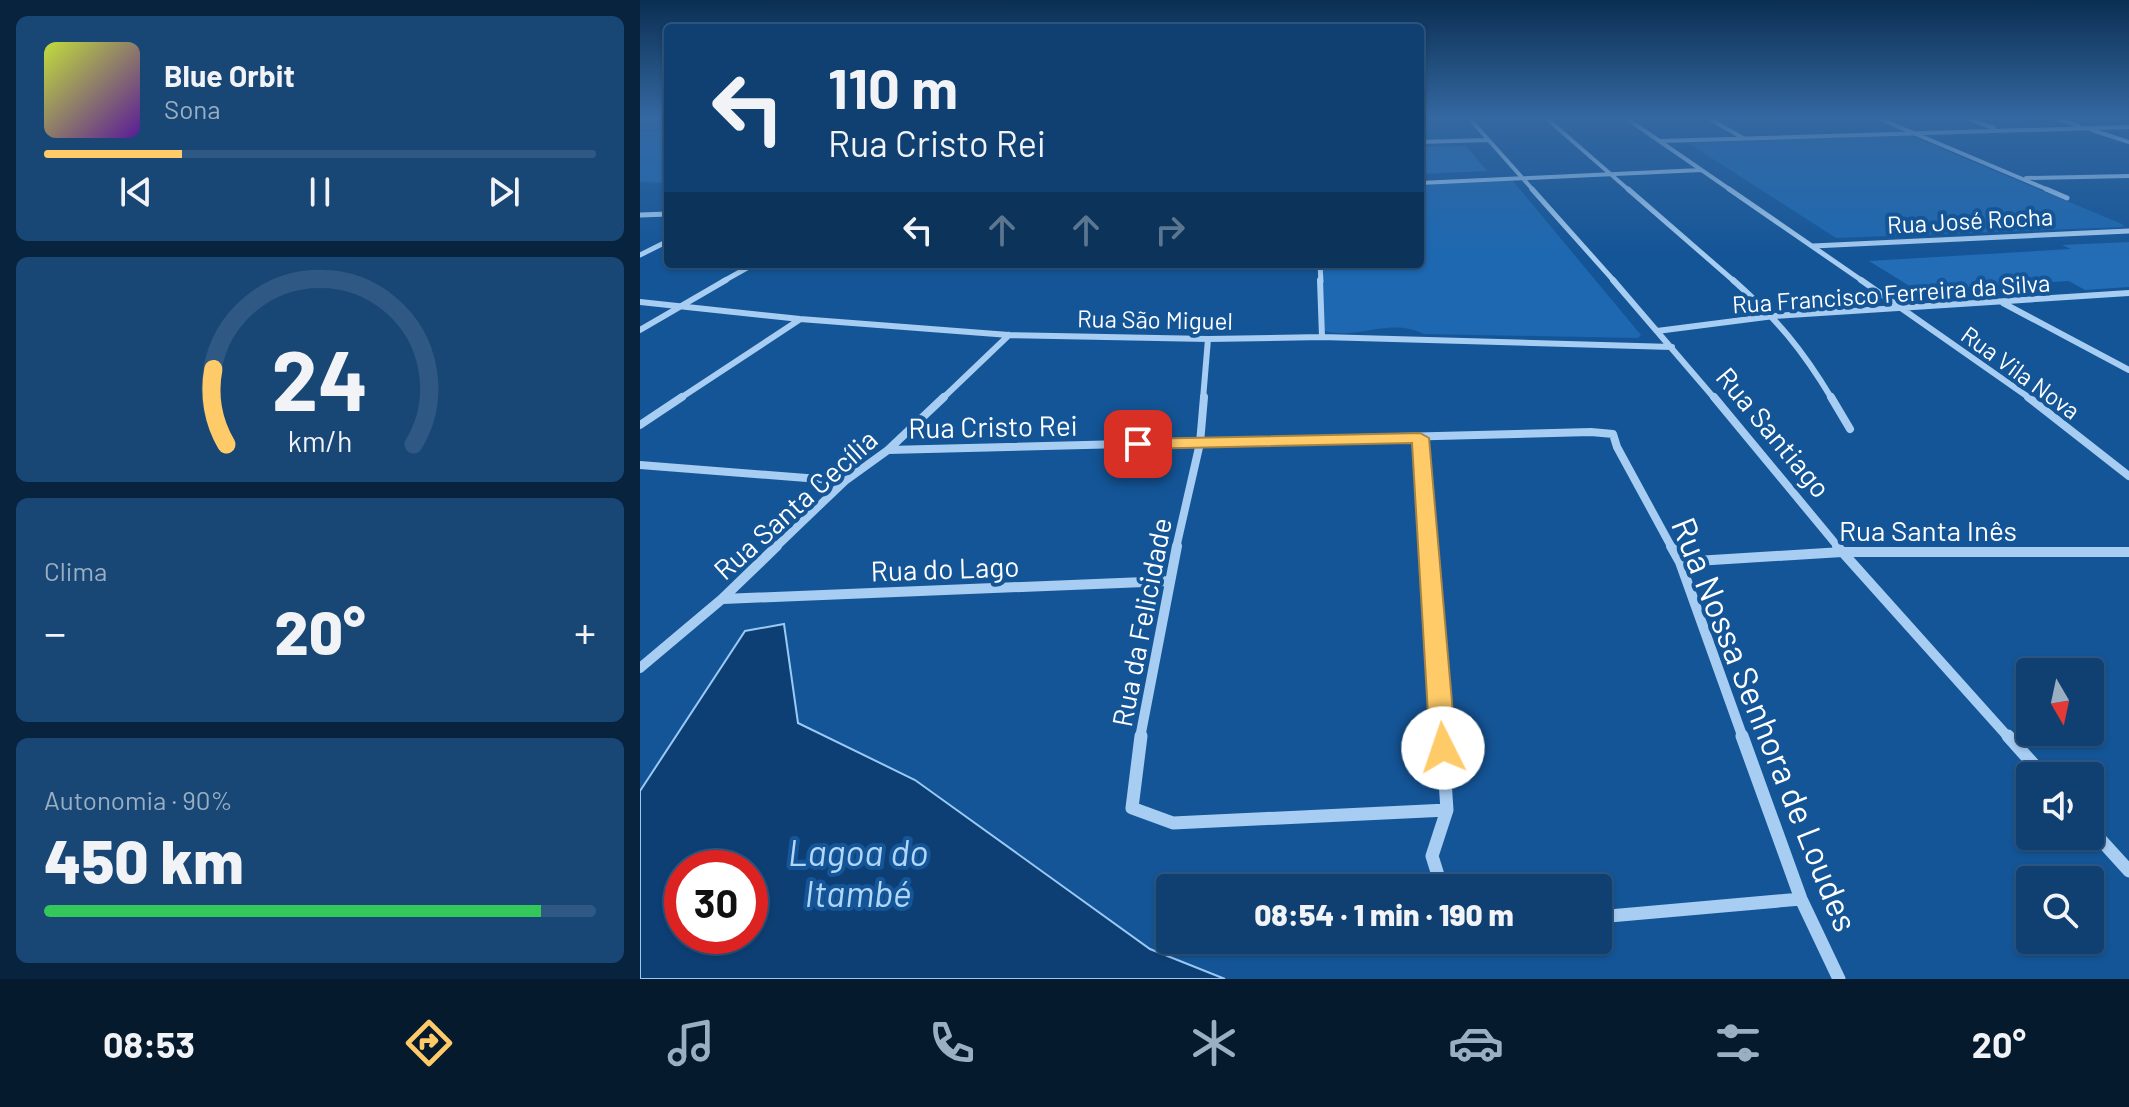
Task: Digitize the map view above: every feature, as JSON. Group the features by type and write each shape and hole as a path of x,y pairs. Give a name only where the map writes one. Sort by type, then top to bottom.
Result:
{"street":[{"name":"Rua Santiago","path":"1509,164 1672,347 1842,552 2031,762"},
{"path":"1597,164 1774,316 1807,357 1850,429"},
{"name":"Rua Vila Nova","path":"1692,164 2014,386 2129,476"},
{"path":"1988,164 2067,198"},
{"path":"1424,183 1701,170"},
{"path":"2023,178 2129,176"},
{"path":"640,215 664,214"},
{"name":"Rua José Rocha","path":"1812,246 2129,231"},
{"path":"640,255 664,243"},
{"path":"640,330 747,268"},
{"path":"1320,268 1322,337"},
{"name":"Rua Francisco Ferreira da Silva","path":"1657,331 1774,316 2129,293"},
{"name":"Rua São Miguel","path":"640,302 800,319 1009,335 1208,339 1322,337 1672,347"},
{"path":"2002,302 2129,370"},
{"path":"640,425 800,319"},
{"name":"Rua Santa Cecília","path":"640,668 722,599 845,481 888,450 1009,335"},
{"name":"Rua da Felicidade","path":"1208,339 1200,443 1169,581 1134,772 1132,808 1173,823 1447,810"},
{"path":"2111,360 2129,361"},
{"name":"Rua Cristo Rei","path":"888,450 1591,432 1613,434 1617,447"},
{"path":"1420,438 1447,810 1432,856 1438,874"},
{"name":"Rua Nossa Senhora de Loudes","path":"1617,447 1680,562 1801,899 1839,979"},
{"path":"640,465 845,481"},
{"name":"Rua Santa Inês","path":"1680,562 1842,552 2129,552"},
{"name":"Rua do Lago","path":"722,599 1169,581"},
{"path":"2104,843 2129,871"},
{"path":"1612,916 1801,899"}],"shaded area":[{"path":"640,164 664,164 664,183 640,182"},
{"path":"1720,164 1978,164 2124,227 1836,238"},
{"path":"1513,181 1641,335 1638,338 1424,334 1397,327 1346,333 1322,330 1322,268 1424,268 1424,185"}],"water":[{"name":"Lagoa do Itambé","path":"784,624 798,723 915,780 1156,954 1225,979 640,979 640,791 745,631"}],"building":[{"path":"1424,164 1481,164 1487,171 1424,174"},
{"path":"2129,242 2129,287 2085,290 2069,281 1916,290 1869,261 2071,249 2062,245"}],"route":[{"path":"1138,444 1420,438 1443,748"}]}
